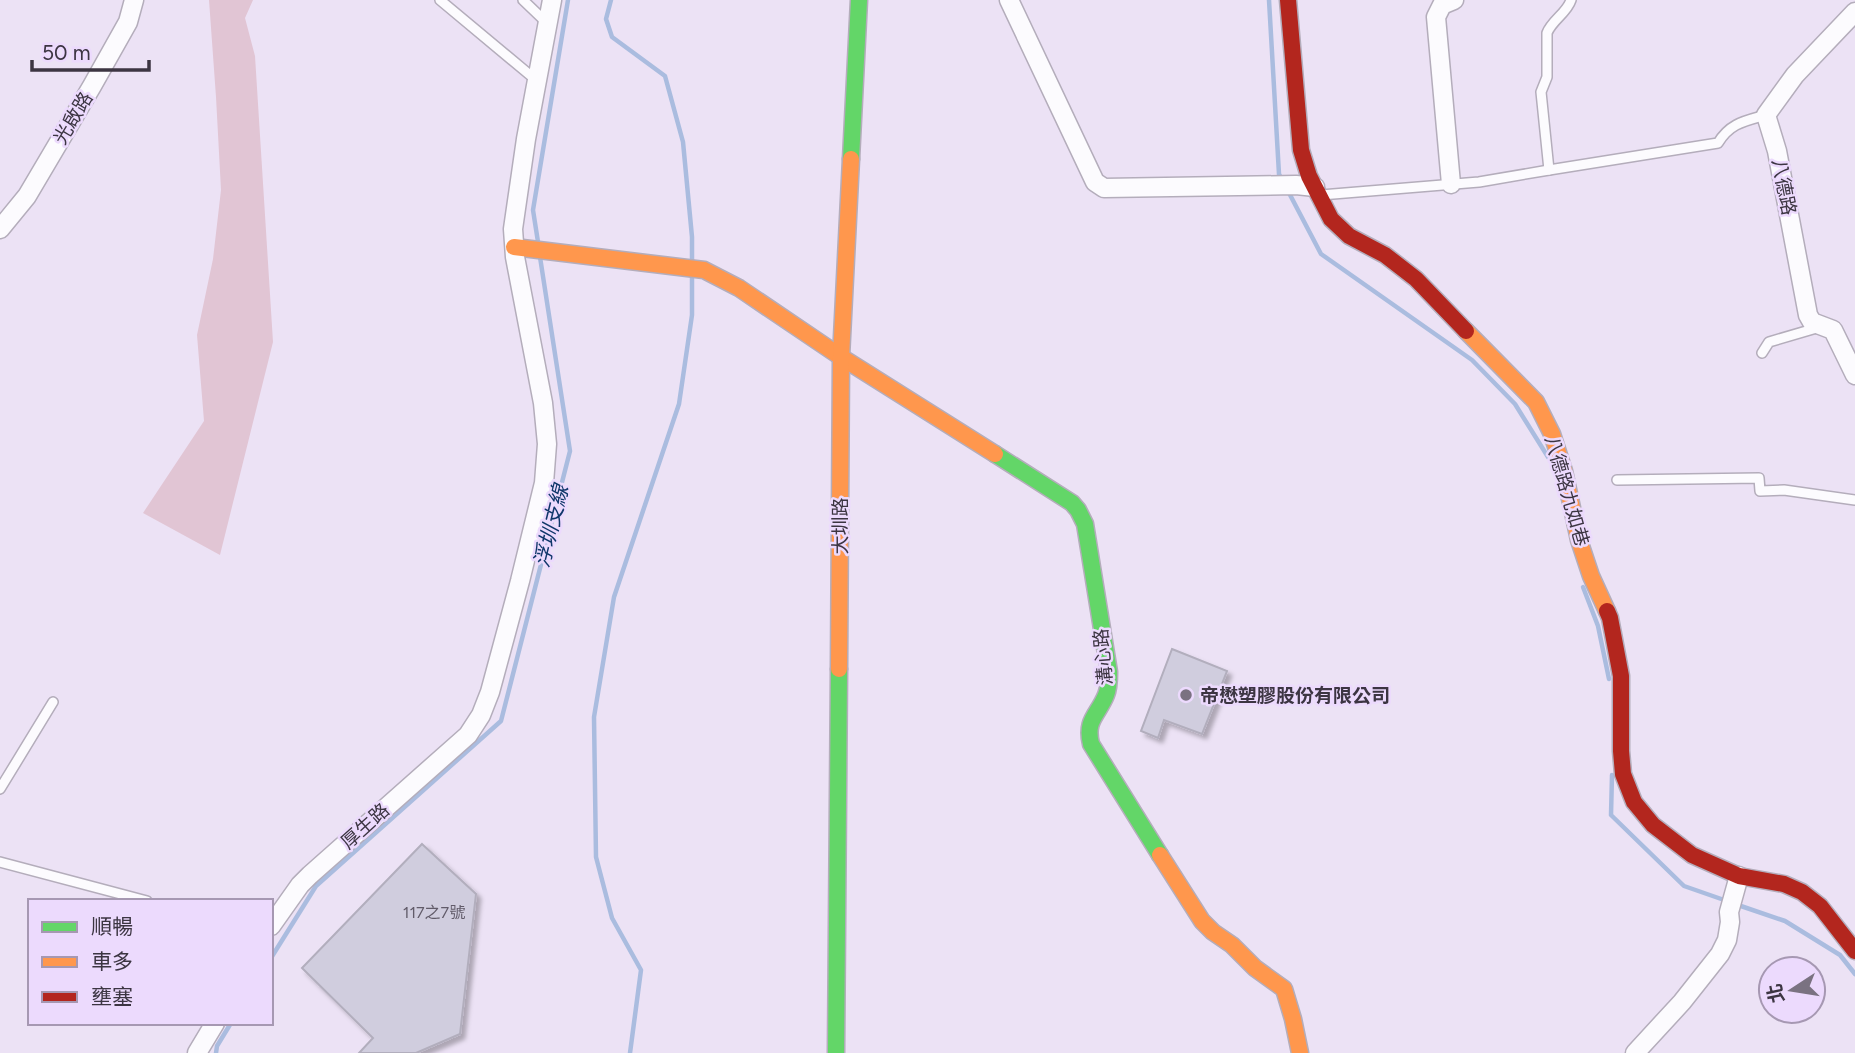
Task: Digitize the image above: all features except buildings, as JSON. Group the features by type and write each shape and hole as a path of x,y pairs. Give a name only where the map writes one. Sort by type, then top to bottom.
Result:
{"street":[{"name":"光啟路","path":"0,229 27,196 92,86 128,22 134,0"},
{"name":"厚生路","path":"273,923 305,880 468,734 481,715 490,692 523,569 546,463 547,434 543,403 513,229 536,80 552,0"},
{"name":"大圳路","path":"836,1053 841,358 859,0"},
{"path":"1009,0 1094,182 1099,186 1296,185 1317,191"},
{"name":"八德路九如巷","path":"1288,0 1299,136 1305,164 1331,219 1340,229 1385,255 1416,279 1536,402 1545,418 1559,452 1579,540 1591,576 1610,618 1621,676 1623,774 1643,814 1682,848 1737,883 1784,884 1802,892 1820,906 1855,951"},
{"path":"1451,184 1436,16 1442,5 1454,0"},
{"path":"1766,115 1795,75 1855,12"},
{"name":"八德路","path":"1766,115 1777,151 1808,315 1812,322 1829,328 1835,334 1855,375"},
{"name":"溝心路","path":"514,247 704,270 739,288 841,358 1066,498 1078,510 1085,524 1109,672 1104,700 1093,713 1090,722 1088,731 1091,744 1202,921 1255,968 1284,989 1300,1053"},
{"path":"1634,1053 1682,1002 1720,954 1729,931 1729,912 1737,883"},
{"path":"197,1053 214,1025"}],"lane":[{"path":"440,0 536,80"},
{"path":"523,0 547,23"},
{"path":"1549,170 1541,92 1547,77 1547,33 1572,0"},
{"path":"1317,191 1479,181 1717,143 1723,134 1735,125 1766,115"},
{"path":"1762,353 1769,342 1822,327"},
{"path":"1617,480 1759,478 1760,491 1784,490 1855,500"},
{"path":"0,789 53,702"},
{"path":"0,862 139,899"}],"shaded area":[{"path":"209,0 253,0 245,18 255,56 273,342 220,555 143,513 204,421 197,335 213,259 221,190"}],"waterway":[{"name":"浮圳支線","path":"538,242 533,210 568,0"},
{"path":"611,0 606,19 612,37 665,76 683,142 692,262"},
{"path":"1269,0 1279,174 1282,180"},
{"path":"1288,191 1321,254 1472,360 1515,404 1548,457"},
{"name":"浮圳支線","path":"273,955 316,886 501,721 570,451 540,257"},
{"path":"630,1053 641,970 612,918 596,857 594,717 614,597 679,404 692,315 692,278"},
{"path":"1583,587 1598,626 1609,679"},
{"path":"1612,775 1611,815 1684,886 1727,901"},
{"path":"1735,904 1785,921 1840,955 1855,974"},
{"name":"浮圳支線","path":"216,1053 217,1046 230,1025"}],"traffic: fast":[{"path":"851,159 859,0"},
{"path":"995,454 1072,503 1085,524 1109,672 1107,692 1091,723 1091,744 1160,855"},
{"path":"836,1053 839,669"}],"traffic: slow":[{"path":"839,669 841,357 851,159"},
{"path":"514,247 704,270 739,288 841,357 995,454"},
{"path":"1466,331 1536,402 1552,434 1564,471 1579,540 1607,611"},
{"path":"1160,855 1202,921 1255,968 1284,989 1300,1053"}],"traffic: jam":[{"path":"1288,0 1301,150 1309,176 1331,219 1349,236 1385,255 1416,279 1466,331"},
{"path":"1607,611 1621,676 1623,774 1634,802 1653,825 1692,855 1739,876 1784,884 1802,892 1820,906 1855,951"}],"place":[{"name":"帝懋塑膠股份有限公司","path":"1186,695"}]}
